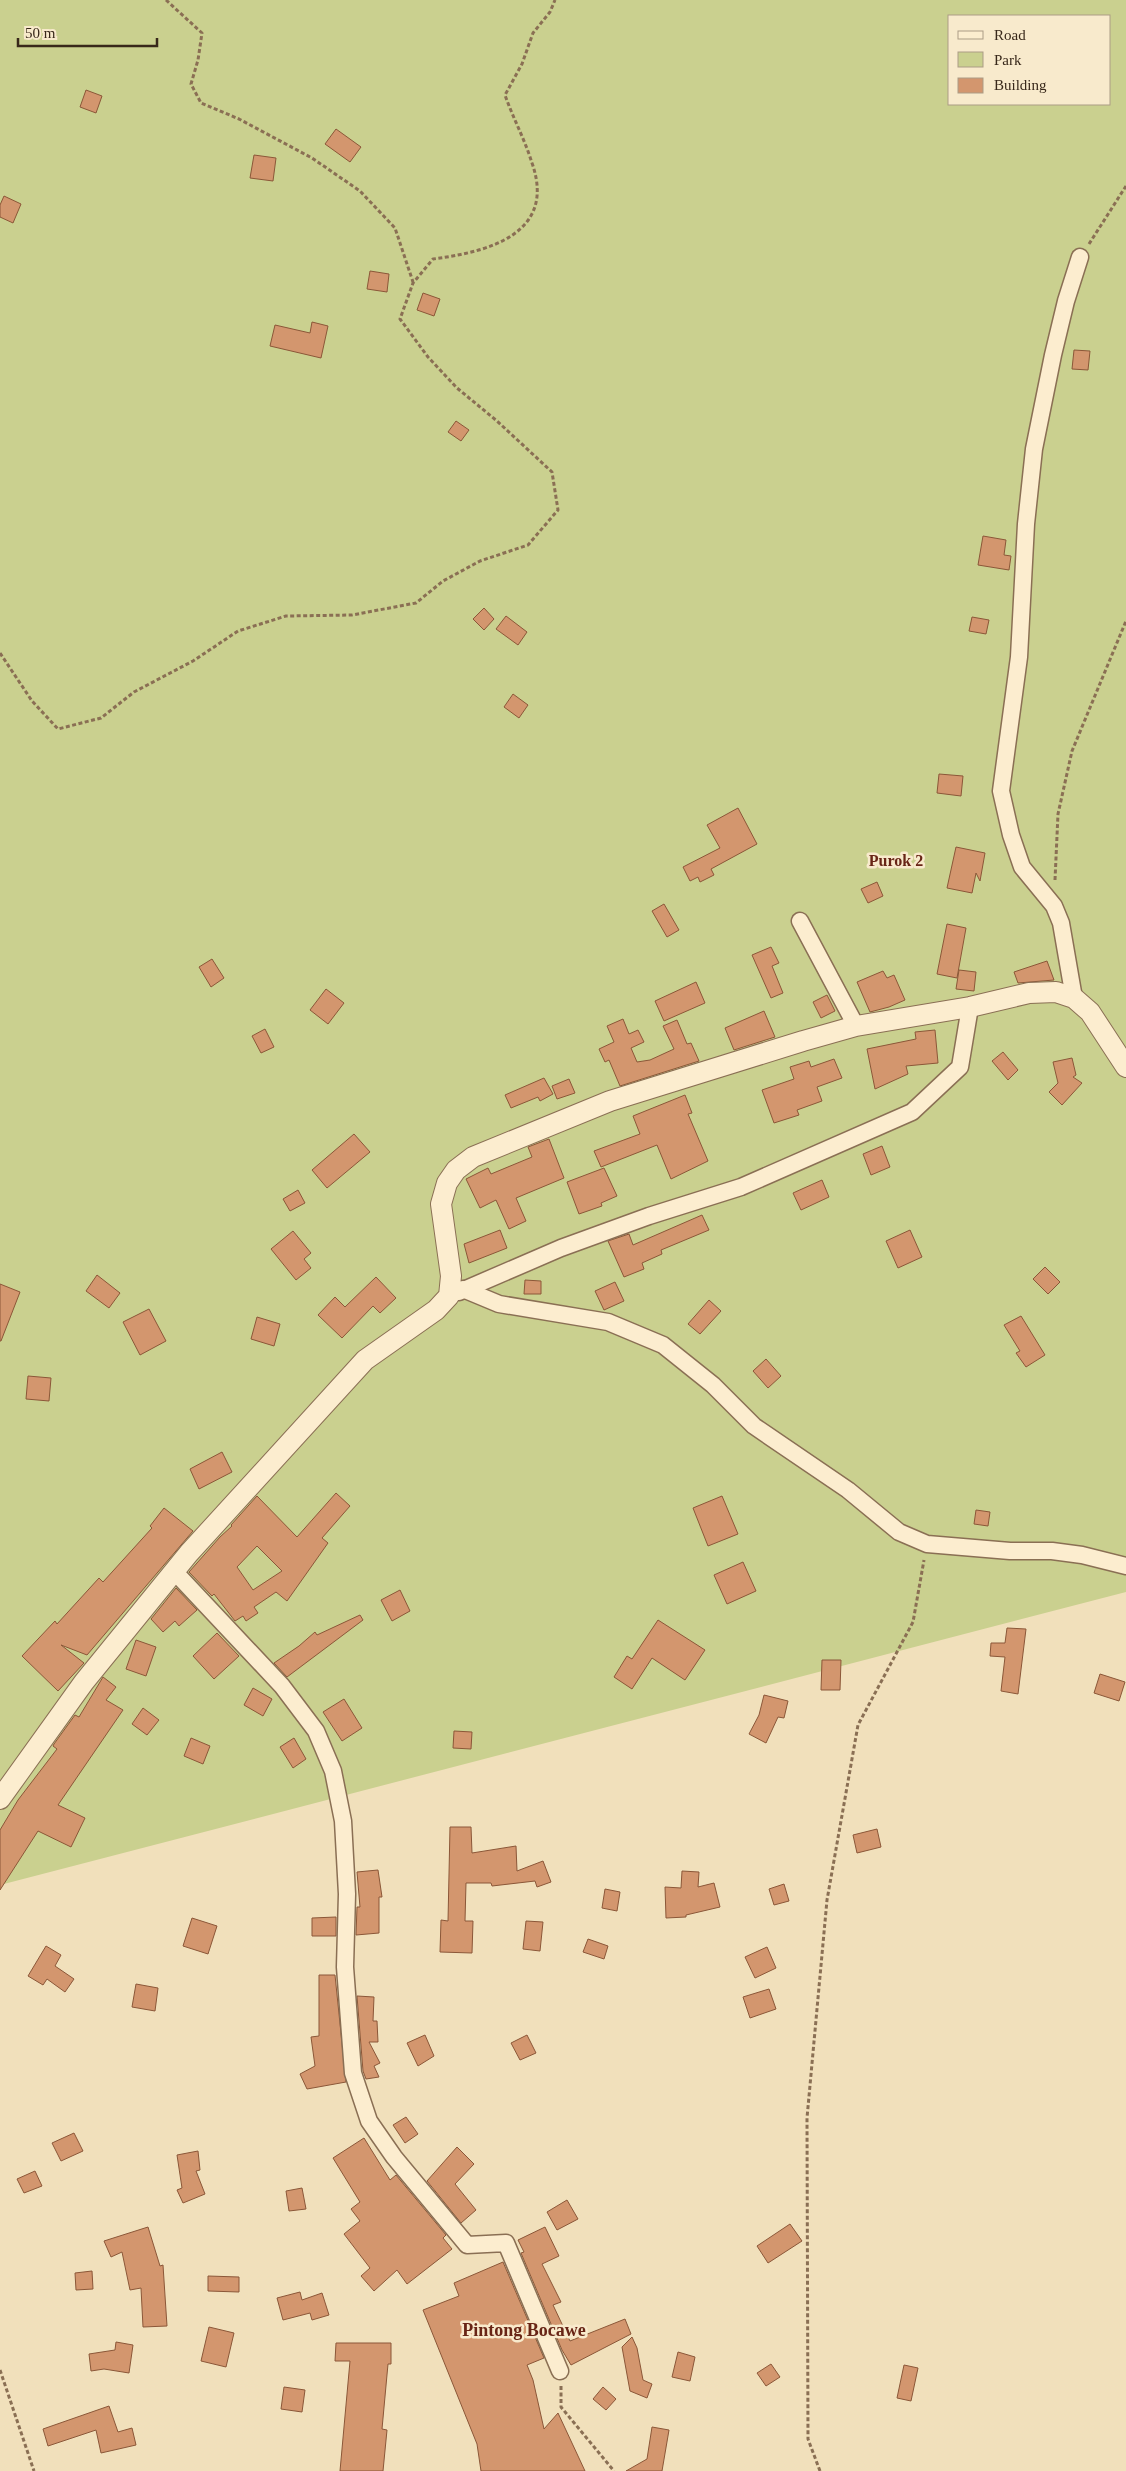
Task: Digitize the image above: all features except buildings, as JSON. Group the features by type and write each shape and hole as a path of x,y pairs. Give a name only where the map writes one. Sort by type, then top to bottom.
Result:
{"street":[{"path":"1074,998 1062,923 1054,906 1022,867 1010,835 1001,791 1019,657 1026,524 1034,448 1053,354 1066,301 1080,257"},
{"path":"800,921 856,1026"},
{"path":"456,1293 451,1276 440,1204 447,1183 456,1170 473,1157 610,1101 856,1026 970,1007 1029,993 1056,992 1074,998 1090,1012 1126,1067"},
{"path":"0,1799 84,1682 174,1571 365,1360 436,1310 456,1293 570,1245 649,1216 741,1187 912,1112 960,1067 970,1007"},
{"path":"456,1293 499,1304 608,1322 663,1345 713,1385 754,1426 848,1490 898,1532 927,1544 983,1550 1052,1551 1082,1555 1126,1566"},
{"path":"174,1571 282,1686 316,1731 334,1771 343,1821 346,1894 345,1967 352,2073 369,2122 394,2157 467,2245 506,2243 560,2371"}],"path":[{"path":"166,0 202,32 198,60 191,84 201,104 239,119 312,158 360,191 395,228 413,283"},
{"path":"0,653 32,701 58,729 102,718 134,692 193,661 238,631 286,616 352,615 416,603 443,582 480,561 528,545 558,510 552,472 497,421 457,388 428,357 400,319 413,283 434,259 460,256 499,244 525,227 539,194 533,164 515,126 504,95 522,64 533,32 550,12 554,0"},
{"path":"1080,257 1126,186"},
{"path":"1054,906 1058,814 1072,751 1126,621"},
{"path":"820,2471 808,2439 807,2118 827,1900 858,1725 913,1622 927,1544"},
{"path":"0,2370 34,2471"},
{"path":"560,2371 561,2407 614,2471"}],"green space":[{"path":"0,0 1126,0 1126,1592 0,1885"}],"district":[{"name":"Purok 2","path":"896,860"},
{"name":"Pintong Bocawe","path":"524,2330"}]}
